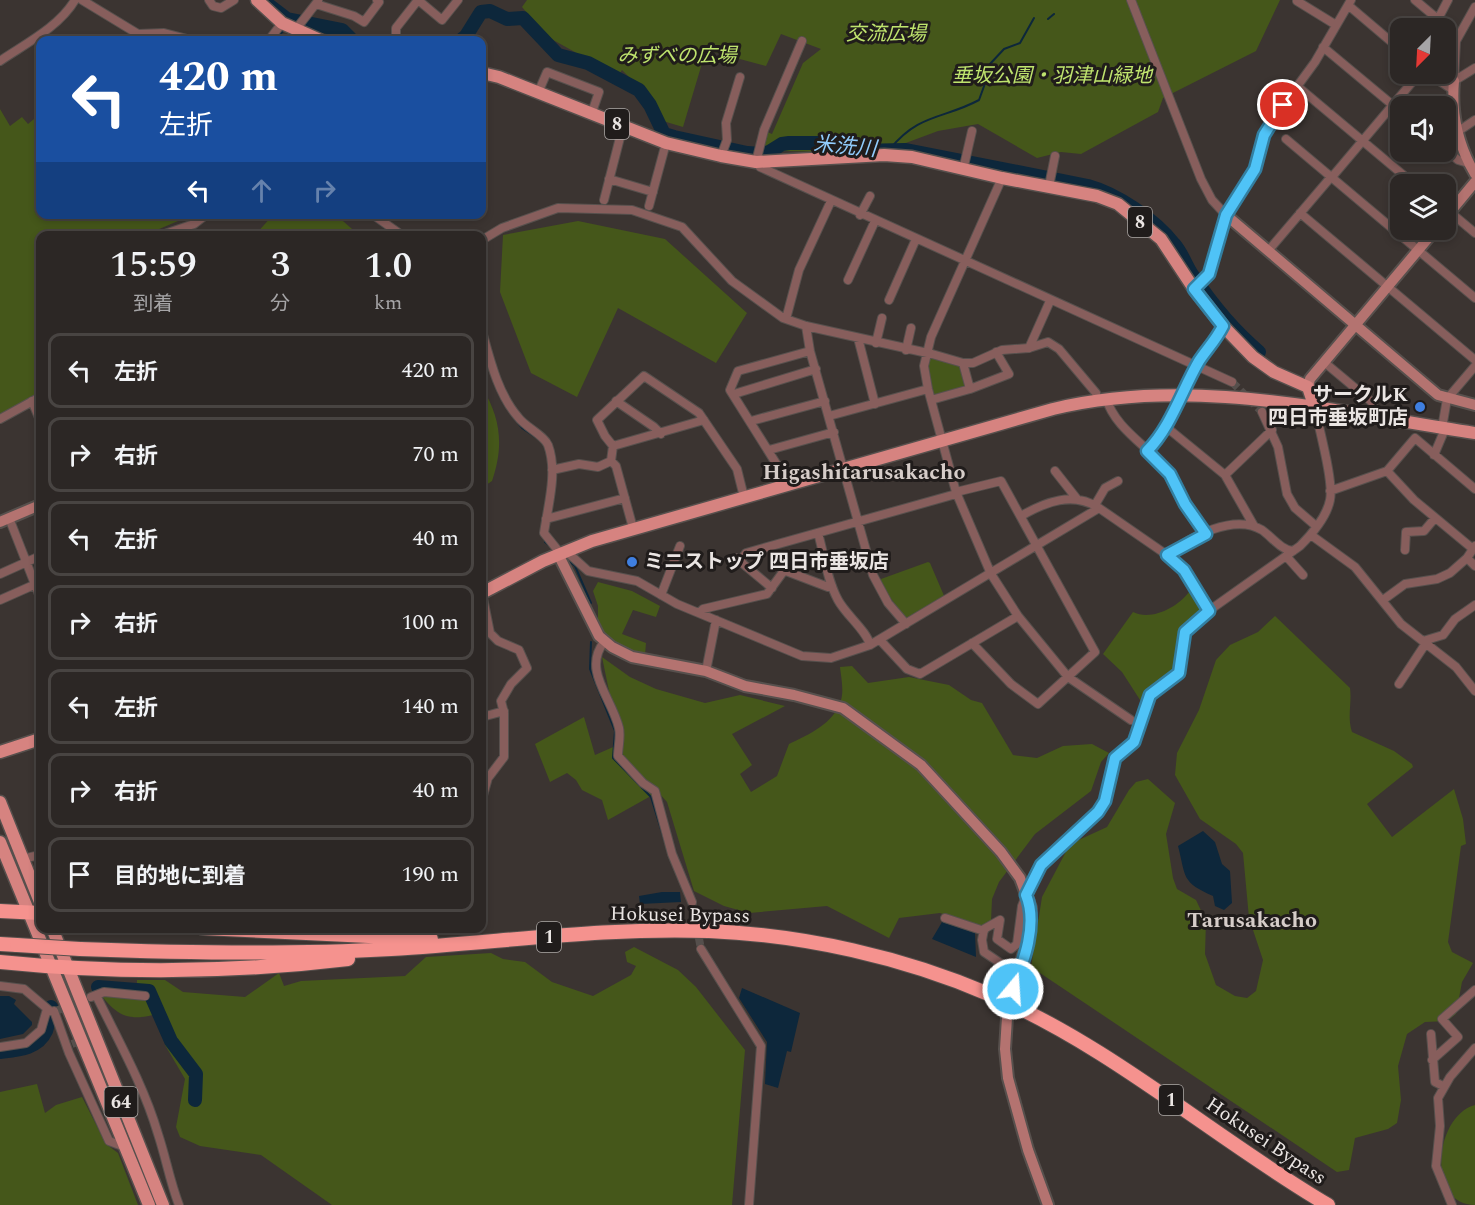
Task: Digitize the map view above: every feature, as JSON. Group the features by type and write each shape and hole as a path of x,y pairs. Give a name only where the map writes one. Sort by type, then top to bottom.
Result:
{"highway":[{"path":"0,911 34,913"},
{"name":"Hokusei Bypass","path":"0,944 80,949 321,952 662,931 755,935 848,950 944,977 1008,1002 1056,1027 1146,1082 1328,1205"},
{"name":"1","path":"277,933 496,940"},
{"name":"1","path":"0,962 68,969 204,971 320,963 496,940"}],"main road":[{"path":"257,0 288,25 311,36"},
{"name":"8","path":"486,74 499,77 666,143 757,160 913,152 964,165 1002,178 1050,180 1097,196 1118,204 1161,239 1198,286 1223,326 1253,357 1274,372 1308,387"},
{"path":"1308,387 1315,408"},
{"path":"486,591 562,553 633,528 1101,396 1184,393 1220,395 1475,433"},
{"path":"0,752 36,740"},
{"path":"0,802 36,892"},
{"name":"64","path":"0,842 34,913"},
{"name":"64","path":"40,933 50,967 149,1205"},
{"name":"64","path":"54,933 163,1205"}],"street":[{"path":"0,62 47,28 68,10 75,0"},
{"path":"82,0 138,34 164,33 175,36"},
{"path":"209,0 213,6 221,8 234,0"},
{"path":"274,36 288,25 305,17 317,2 364,22 379,2 377,0"},
{"path":"396,36 396,28 418,0 442,20 458,0"},
{"path":"1131,0 1201,179 1212,200 1226,215 1438,395 1475,405"},
{"path":"1415,0 1437,18"},
{"path":"1439,18 1448,0"},
{"path":"1297,1 1336,25"},
{"path":"1198,286 1210,270 1226,215 1255,169 1266,129 1323,47 1350,2 1390,40"},
{"path":"1456,33 1475,7"},
{"path":"802,41 759,148 757,160 767,171 831,201 862,212 875,221 1232,382"},
{"path":"1323,47 1390,103"},
{"path":"1475,68 1453,85 1457,132 1468,163 1475,174"},
{"path":"538,93 547,72 599,92 591,115"},
{"path":"722,154 727,140 726,123 740,77"},
{"path":"1400,96 1410,84"},
{"path":"1297,86 1402,174"},
{"path":"1268,251 1390,107"},
{"path":"1457,132 1475,120"},
{"path":"604,200 623,126"},
{"path":"964,165 972,130"},
{"path":"1286,139 1475,298"},
{"path":"649,206 666,143"},
{"path":"1050,180 1055,156"},
{"path":"1456,158 1468,163"},
{"path":"1002,178 926,353 924,366 940,441 956,493 991,574 1018,616 1068,677 1131,720"},
{"path":"609,179 653,192"},
{"path":"1456,205 1475,182"},
{"path":"862,212 870,196"},
{"path":"786,318 799,270 831,201"},
{"path":"486,237 501,228 558,208 620,209 646,213 682,227 732,281 786,318 806,326 963,363 973,363 996,352 1029,348 1044,343 1055,346 1101,396 1120,423 1170,474 1185,504 1206,534"},
{"path":"1300,213 1475,360"},
{"path":"174,231 194,224 200,219"},
{"path":"379,219 396,231"},
{"path":"1456,220 1475,233"},
{"path":"848,280 875,221"},
{"path":"889,300 916,239"},
{"path":"1308,387 1310,379 1427,240"},
{"path":"1029,348 1050,301"},
{"path":"876,343 882,318"},
{"path":"806,326 810,351 874,579 906,624"},
{"path":"1147,451 1165,426 1197,367 1215,344 1223,326"},
{"path":"906,350 912,328"},
{"path":"858,338 875,404"},
{"path":"486,346 491,364 514,412 548,446 554,470 544,536 562,553 588,571 637,581 716,621 811,658 843,656 880,640 1038,546 1097,506 1105,488 1118,481"},
{"path":"789,484 730,390 738,371 810,351"},
{"path":"931,400 970,389 1009,374 996,352"},
{"path":"1324,362 1373,403 1370,418"},
{"path":"963,363 970,389"},
{"path":"1434,455 1444,428 1447,399 1475,366"},
{"path":"734,394 816,369"},
{"path":"611,461 613,446 604,436 597,420 644,376 699,413 737,469 744,497"},
{"path":"829,416 928,389"},
{"path":"0,419 36,399"},
{"path":"751,421 825,400"},
{"path":"32,401 36,410"},
{"path":"616,401 661,434"},
{"path":"1018,975 986,954 982,945 990,926 1000,920 997,939 1011,949 1017,944 1026,895 1041,865 1098,812 1105,801 1115,758 1134,742 1150,695 1179,673 1185,632 1209,611 1290,554 1311,535 1330,502 1315,408"},
{"path":"1262,412 1278,447 1287,494 1295,508 1316,526"},
{"path":"613,446 704,420"},
{"path":"1165,426 1225,475 1254,526 1287,550 1303,575"},
{"path":"1225,475 1272,430"},
{"path":"769,450 834,432"},
{"path":"1330,491 1387,471 1414,438 1475,489"},
{"path":"554,470 579,464 598,467 611,461"},
{"path":"611,461 616,466 633,528"},
{"path":"1055,471 1077,499"},
{"path":"1383,600 1405,584 1437,579 1450,573 1467,558 1474,548 1435,518 1387,471"},
{"path":"772,588 739,559 746,553 1001,480 1095,652 1038,704 1011,684 972,643"},
{"path":"546,519 625,498"},
{"path":"1021,516 1046,502 1077,499 1097,506 1167,555 1184,570 1209,611"},
{"path":"36,507 5,520 36,579"},
{"path":"1405,550 1407,531 1424,531 1435,518"},
{"path":"1167,555 1206,534 1233,523 1254,526"},
{"path":"818,533 832,586 844,610 868,639 870,645"},
{"path":"1311,535 1355,567 1401,624 1456,667 1475,691"},
{"path":"661,595 680,546"},
{"path":"562,553 586,613 604,642 632,657 706,670 745,686 794,695 843,708 921,765 1002,852 1020,878 1031,908 1029,937 1008,1002 1005,1049 1008,1078 1028,1150 1048,1205"},
{"path":"0,574 36,558"},
{"path":"1467,558 1475,566"},
{"path":"699,613 703,609 767,594 786,571 828,587 832,586"},
{"path":"0,600 36,584"},
{"path":"1399,684 1424,642 1443,635 1455,619 1475,605"},
{"path":"486,613 490,633 498,641 519,650 527,665 526,672 512,684 501,702 504,711 504,757 488,778 486,785"},
{"path":"880,640 907,669 920,674 1018,616"},
{"path":"706,670 716,621"},
{"path":"604,642 596,651 594,664 619,730 618,756 643,783 655,791 672,854 692,902"},
{"path":"486,716 504,711"},
{"path":"22,859 36,857"},
{"path":"945,918 990,926"},
{"path":"700,949 760,1046 749,1205"},
{"path":"0,987 24,989 52,1011 69,1045 109,1141 125,1147"},
{"path":"1432,1060 1458,1036 1442,1019 1475,990"},
{"path":"145,996 104,992 93,996 112,1029 158,1134 168,1176 179,1205"},
{"path":"0,1047 27,1043 41,1030 52,1011"},
{"path":"103,1032 112,1029"},
{"path":"1431,1034 1435,1082 1443,1086"},
{"path":"1452,1205 1441,1181 1435,1157 1440,1126 1438,1098 1443,1086 1475,1048"}],"green space":[{"name":"垂坂公園・羽津山緑地","path":"527,0 1280,0 1256,51 1163,98 1158,112 1081,154 1061,152 1037,158 978,124 938,131 879,153 784,151 769,157 767,146 761,144 765,131 772,134 803,63 821,49 781,34 766,66 706,50 683,127 663,121 640,88 622,70 618,76 528,26 532,19 522,7"},
{"path":"0,109 10,126 22,117 28,124 36,117 36,219 175,219 178,221 154,231 36,231 36,396 0,415"},
{"path":"269,219 341,219 354,231 259,231"},
{"path":"578,221 665,239 747,313 716,363 618,308 577,397 531,373 500,292 503,235"},
{"path":"932,356 958,363 965,388 936,397 933,395 928,376 929,359"},
{"path":"486,395 499,433 498,456 492,481 486,485"},
{"path":"928,562 945,598 908,619 905,618 879,582 881,579"},
{"path":"598,582 632,591 660,606 656,617 633,610 622,634 646,643 645,655 621,647 598,633 598,606 593,591"},
{"path":"1189,592 1201,609 1180,634 1179,660 1174,672 1169,678 1152,687 1142,703 1122,672 1103,654 1133,612 1155,614 1171,608"},
{"path":"1275,616 1350,688 1352,732 1394,751 1412,764 1413,767 1367,804 1392,837 1454,789 1463,819 1466,844 1461,846 1448,942 1452,952 1473,963 1462,982 1456,1014 1447,1021 1425,1022 1407,1034 1398,1066 1401,1100 1397,1123 1388,1129 1355,1138 1349,1170 1337,1172 1031,967 1042,897 1070,844 1107,827 1129,790 1136,782 1148,779 1175,803 1166,834 1173,878 1177,889 1196,900 1206,921 1205,954 1216,985 1235,996 1247,998 1256,991 1263,960 1249,918 1243,853 1236,844 1200,819 1175,775 1177,753 1199,710 1216,660 1230,645 1258,632"},
{"path":"602,657 630,677 656,689 705,703 740,695 785,706 732,734 752,765 740,774 751,792 777,776 789,744 827,722 838,708 842,696 840,667 852,666 868,683 909,677 949,685 971,700 982,703 1013,755 1037,758 1063,746 1092,744 1109,753 1101,762 1091,791 1035,834 999,882 992,899 991,921 981,928 940,913 899,918 889,938 827,906 749,913 724,906 694,891 667,802 658,792 608,820 602,800 582,790 576,780 567,773 550,782 535,744 584,717 595,755 620,744"},
{"path":"634,947 678,970 696,987 745,1050 732,1205 332,1205 261,1155 200,1146 180,1137 176,1127 185,1079 165,1045 168,1040 162,1020 153,1015 134,1017 120,1013 97,990 137,987 137,980 165,980 183,992 245,997 279,973 284,986 301,981 405,976 426,957 491,953 503,959 525,962 552,982 593,996 631,975 636,966 627,962 625,952"},
{"path":"37,1084 45,1113 56,1105 82,1097 106,1144 118,1153 138,1205 0,1205 0,1092"},
{"path":"1475,1105 1475,1205 1459,1201 1449,1191 1443,1176 1441,1159 1444,1141 1451,1125 1461,1112"}],"water":[{"path":"1203,831 1215,842 1222,864 1230,871 1232,903 1224,910 1215,906 1213,896 1195,887 1184,872 1178,846"},
{"path":"680,892 681,902 640,904 639,896"},
{"path":"942,922 975,933 976,957 932,939"},
{"path":"742,988 800,1013 791,1052 787,1051 778,1088 765,1084 767,1042 739,998"},
{"path":"0,996 9,996 16,1000 14,1004 32,1022 23,1034 0,1039"}],"waterway":[{"name":"米洗川","path":"270,6 287,19 342,30 348,36"},
{"name":"米洗川","path":"466,36 481,12 490,11 507,19 523,18 558,55 588,63 639,90 650,105 664,134 674,137 747,153 766,154 782,144 789,143 821,143 854,151 906,150 1099,190 1123,201 1166,235 1215,306 1259,352"},
{"path":"1048,19 1054,14"},
{"path":"990,64 1004,49 1020,43 1034,18"},
{"path":"279,36 285,29"},
{"path":"890,149 911,129 932,118 979,100 987,78"},
{"path":"373,219 389,231"},
{"path":"511,414 522,428 543,442"},
{"path":"545,542 550,546"},
{"path":"569,561 575,566 591,603"},
{"path":"591,642 590,669 615,731 613,758 651,797 665,842"},
{"path":"98,987 149,991 171,1041 196,1074 195,1100"},
{"path":"0,1052 26,1048 38,1042 46,1031 51,1007"}],"tunnel":[{"path":"1232,382 1262,412"},
{"path":"692,902 701,949"},
{"path":"56,1011 91,997"},
{"path":"72,1044 103,1032"}],"place":[{"name":"サークルK 四日市垂坂町店","path":"1420,407"},
{"name":"ミニストップ 四日市垂坂店","path":"632,562"}],"district":[{"name":"Higashitarusakacho","path":"864,472"},
{"name":"Tarusakacho","path":"1252,920"}],"route":[{"path":"1013,989 1029,937 1031,908 1026,895 1034,876 1050,855 1076,836 1098,812 1105,801 1115,758 1134,742 1150,695 1179,673 1185,632 1209,611 1184,570 1167,555 1206,534 1185,504 1170,474 1147,451 1189,386 1201,359 1215,344 1223,326 1194,289 1209,274 1226,215 1255,169 1266,129 1283,105"}],"park label":[{"name":"交流広場","path":"886,34"},
{"name":"みずべの広場","path":"677,56"}]}
